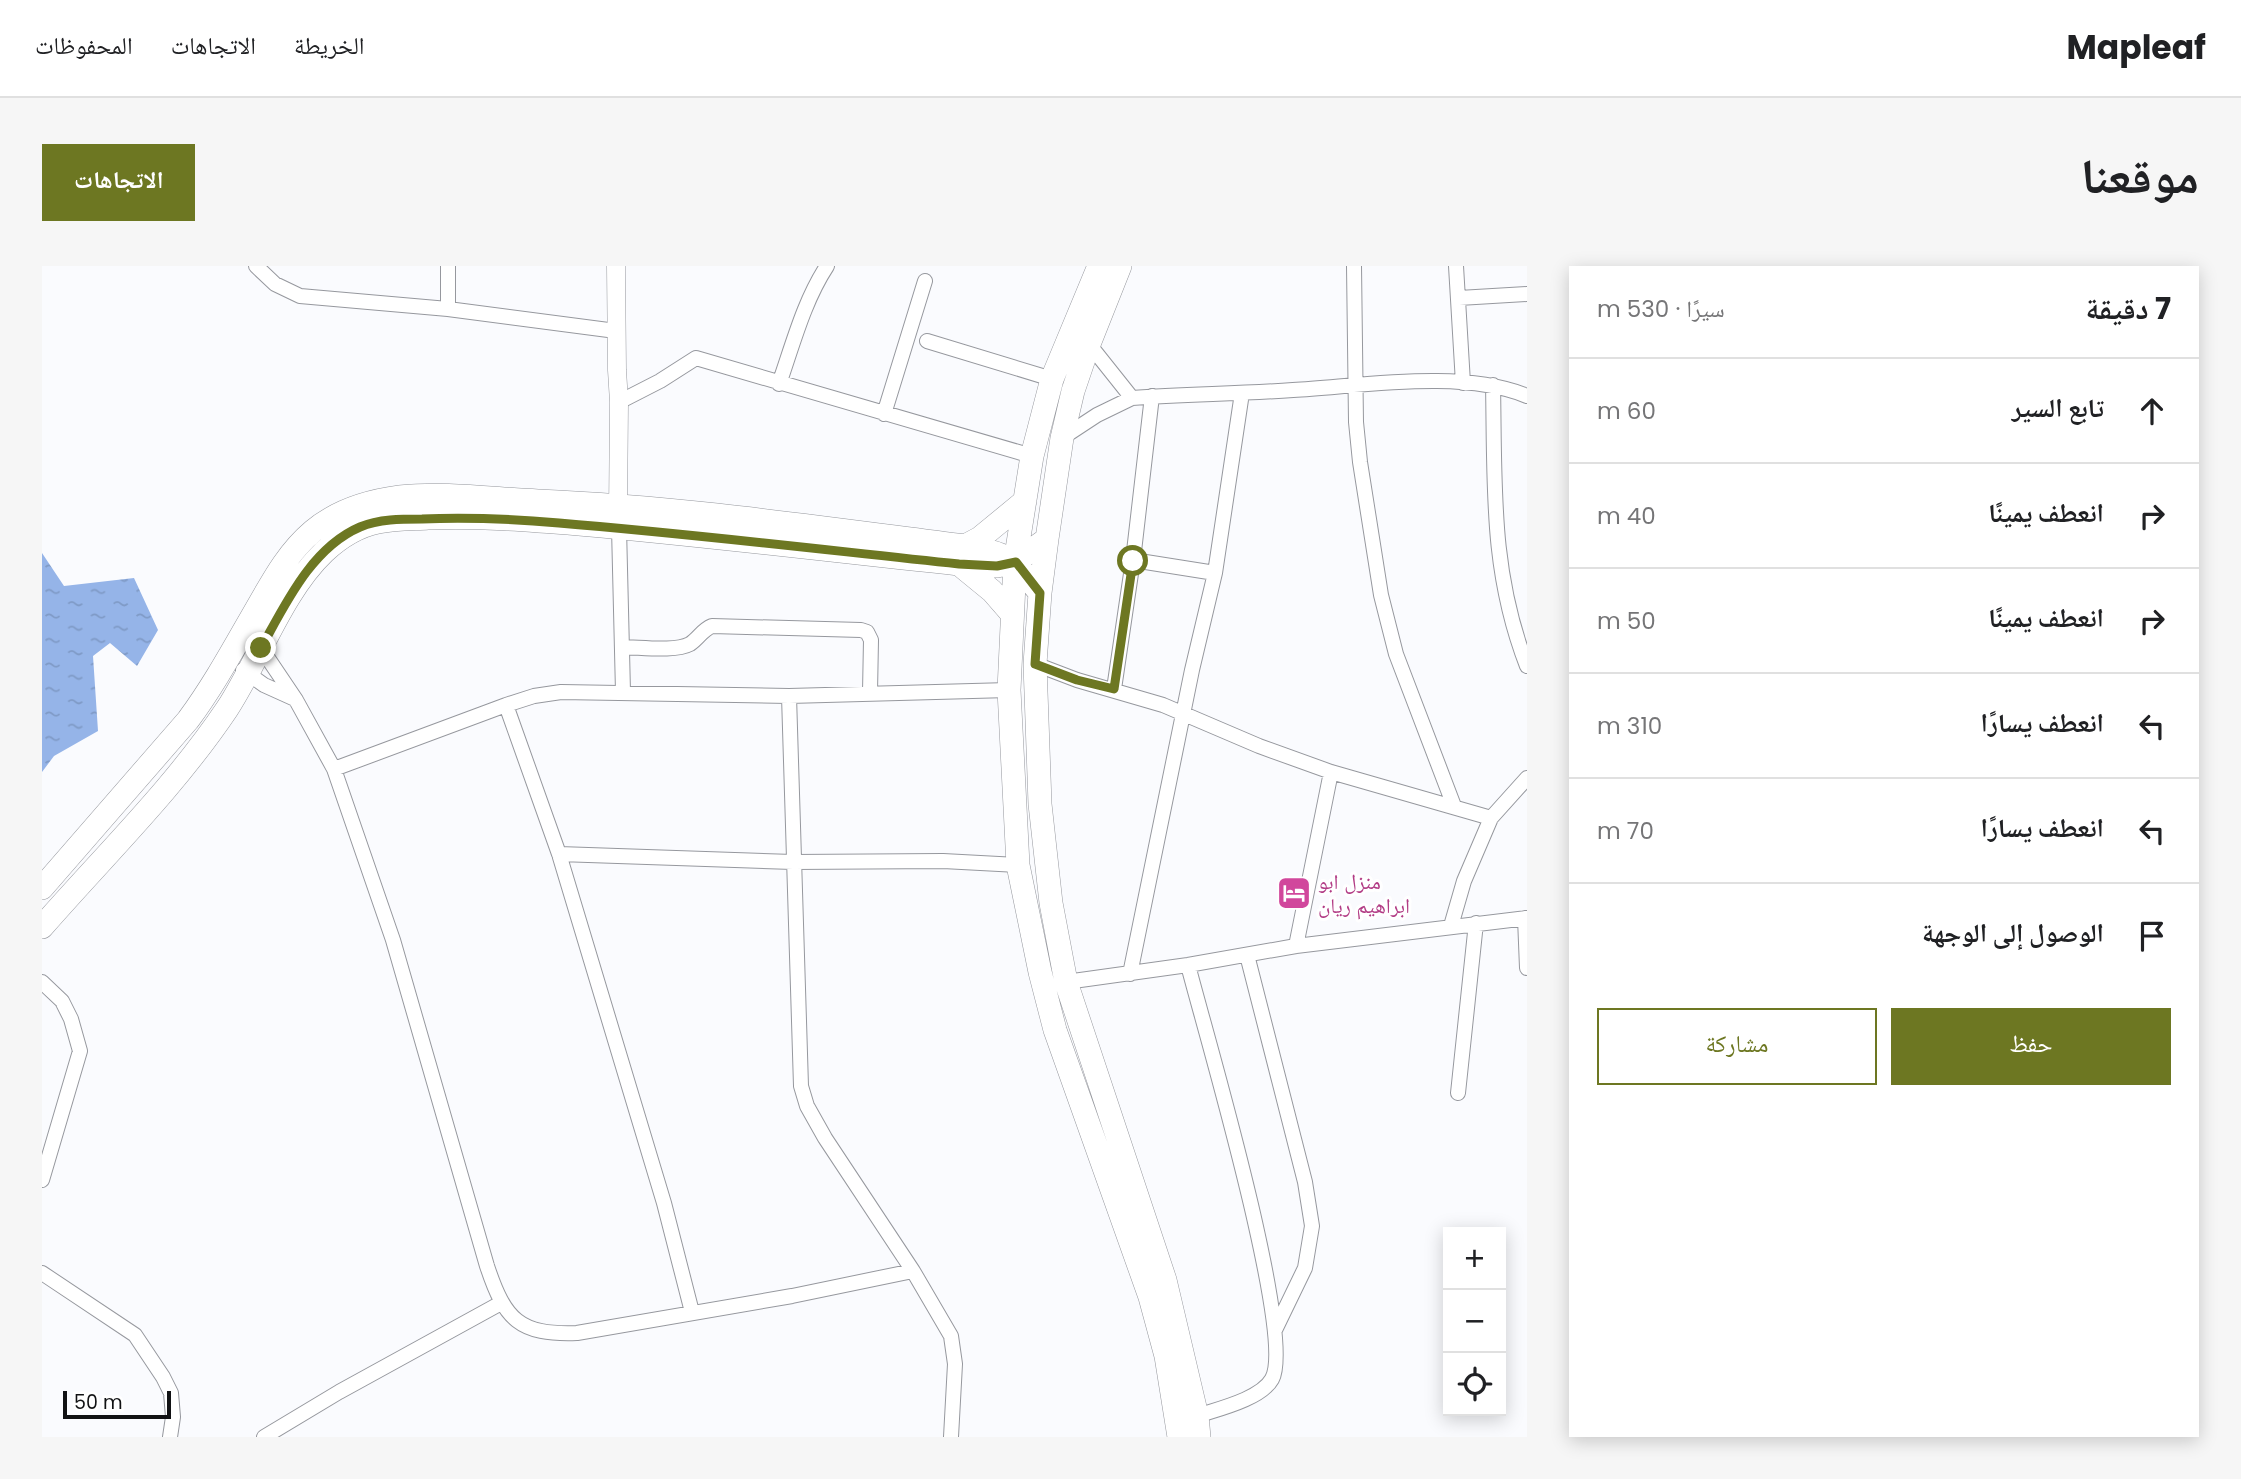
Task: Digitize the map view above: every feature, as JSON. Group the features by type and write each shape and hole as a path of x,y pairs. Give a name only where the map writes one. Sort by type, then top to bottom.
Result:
{"main road":[{"path":"1099,266 1052,379 1032,456 1016,562 1009,690 1018,865 1055,1030 1150,1297 1166,1356 1179,1437"},
{"path":"1120,266 1088,344 1062,438 1040,593 1035,664 1040,804 1051,903 1066,982 1165,1280 1198,1427"},
{"path":"42,888 188,720 228,659 274,578 300,544 334,515 367,503 410,496 440,496 618,505 962,555 997,566 1016,562 1047,540"},
{"path":"962,555 1025,501"},
{"path":"42,927 161,794 226,710 299,585 324,552 359,528 393,520 469,517 962,555 1012,614"},
{"path":"1016,562 1040,593"}],"street":[{"path":"256,266 275,284 300,296 448,309 616,331"},
{"path":"448,266 448,309"},
{"path":"616,266 623,692"},
{"path":"779,384 806,308 817,281 827,266"},
{"path":"1354,266 1354,387 1360,462 1387,620 1396,654 1454,806"},
{"path":"1456,266 1463,383"},
{"path":"884,414 925,281"},
{"path":"1459,299 1527,294"},
{"path":"928,341 1052,379"},
{"path":"1088,344 1132,398"},
{"path":"619,402 660,382 696,358 1032,456"},
{"path":"1062,438 1097,415 1132,398 1152,396 1404,383 1493,385 1527,396"},
{"path":"1493,385 1497,547 1508,613 1527,666"},
{"path":"1130,974 1215,573 1242,393"},
{"path":"1114,689 1133,561 1152,396"},
{"path":"1133,561 1215,573"},
{"path":"622,647 681,648 699,637 704,629 712,626 861,630 867,632 871,640 870,692"},
{"path":"240,635 261,648 296,700 334,769 393,940 487,1266 501,1303 514,1319 542,1332 577,1332 792,1296 913,1271"},
{"path":"228,659 264,685 296,700"},
{"path":"1035,664 1077,680 1184,712 1259,746 1331,772 1491,818"},
{"path":"334,769 506,705 534,696 561,692 789,696 1009,690"},
{"path":"789,696 801,1086 807,1106 825,1138 941,1317 954,1348 951,1437"},
{"path":"506,705 559,854 664,1203 692,1312"},
{"path":"1296,946 1331,772"},
{"path":"1451,926 1464,881 1491,818 1527,778"},
{"path":"559,854 793,862 943,861 1018,865"},
{"path":"1066,982 1296,946 1526,918 1527,968"},
{"path":"1458,1093 1476,923"},
{"path":"1247,955 1305,1182 1312,1226 1305,1268 1275,1329"},
{"path":"1188,965 1260,1242 1275,1329 1275,1370 1267,1385 1198,1427"},
{"path":"42,982 62,1001 71,1019 80,1051 42,1180"},
{"path":"42,1273 135,1335 171,1394 173,1417 170,1437"},
{"path":"264,1437 339,1392 501,1303"}],"water":[{"path":"42,553 64,586 134,578 158,630 137,666 110,643 93,656 98,731 54,756 42,772"}],"place":[{"name":"منزل ابو ابراهيم ريان","path":"1294,893"}],"route":[{"path":"261,648 310,569 324,552 359,528 393,520 503,518 959,564 997,566 1016,562 1040,593 1035,664 1061,675 1114,689 1133,561"}]}
